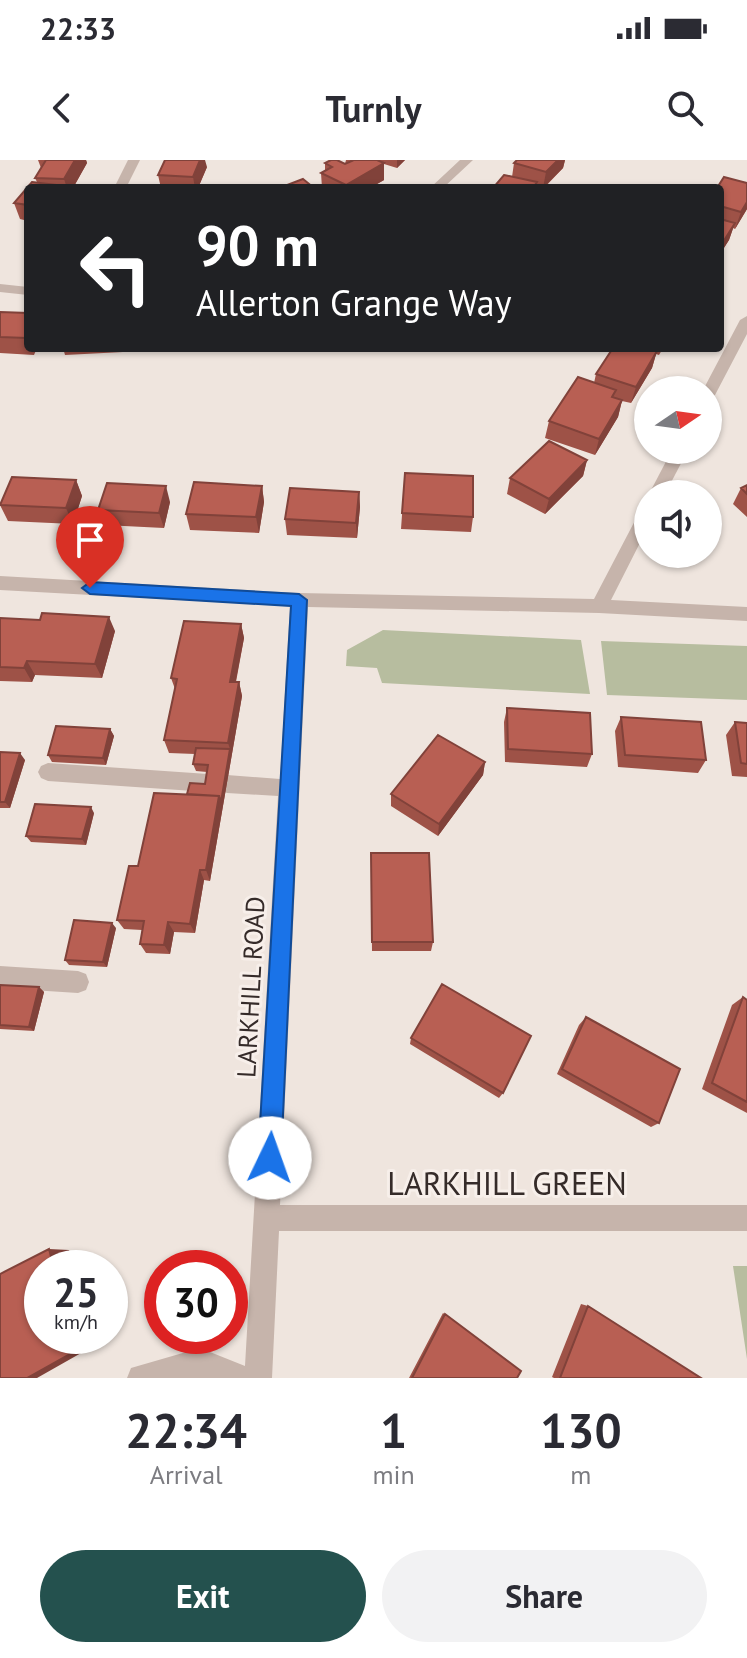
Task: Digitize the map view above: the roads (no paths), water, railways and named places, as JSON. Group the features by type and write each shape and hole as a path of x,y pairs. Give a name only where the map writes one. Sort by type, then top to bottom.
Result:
{"street":[{"path":"122,184 134,160"},
{"path":"440,184 467,160"},
{"path":"0,288 24,291"},
{"path":"718,376 747,320"},
{"path":"599,606 634,538"},
{"path":"0,583 299,600 599,606 747,614"},
{"name":"LARKHILL ROAD","path":"258,1378 299,600"},
{"path":"48,772 289,788"},
{"path":"0,977 78,982"},
{"name":"LARKHILL GREEN","path":"267,1218 747,1218"},
{"path":"141,1378 200,1362 239,1378"}]}
